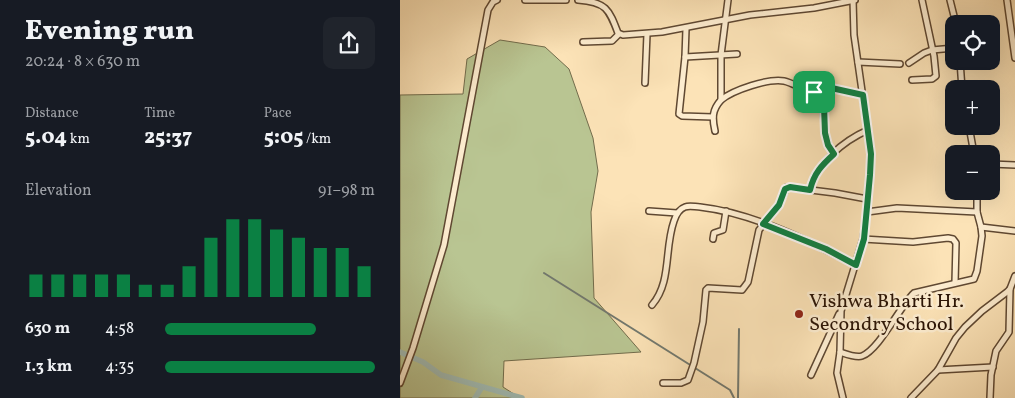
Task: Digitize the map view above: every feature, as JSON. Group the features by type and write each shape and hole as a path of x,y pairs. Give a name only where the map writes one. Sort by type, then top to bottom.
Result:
{"street":[{"path":"400,383 410,359 444,245 488,10 492,2 496,0"},
{"path":"525,0 566,0"},
{"path":"578,0 592,2 606,8 612,15 619,34"},
{"path":"721,100 721,55 728,0"},
{"path":"583,42 612,41 619,34 647,34 686,29 750,15 854,0 854,35 871,154 864,239 841,311 811,375"},
{"path":"912,80 934,79 936,74 922,0"},
{"path":"950,0 954,15"},
{"path":"1007,0 1015,58"},
{"path":"686,29 679,114 682,116 713,117"},
{"path":"645,84 647,34"},
{"path":"909,63 918,56 932,50 945,49"},
{"path":"685,57 737,54"},
{"path":"858,62 900,64"},
{"path":"715,131 713,117 721,100 728,94 764,83 786,81 799,88 814,92 827,87 863,95"},
{"path":"814,92 824,106 825,133 828,145 834,154"},
{"path":"810,190 815,173 820,166 855,136 868,130"},
{"path":"1000,164 1015,165"},
{"path":"663,383 681,384 690,376 703,322 706,290 708,288 742,290 745,288 748,282 756,241 763,224 779,205 787,187 867,199"},
{"path":"840,352 860,356 866,354 887,331 914,293 974,279 982,245 982,227 976,212 977,200"},
{"path":"652,305 660,295 663,287 671,231 677,213 684,207 690,206 726,211 818,246 856,265"},
{"path":"867,212 897,208 976,212"},
{"path":"649,211 677,213"},
{"path":"713,240 714,233 723,230 726,211"},
{"path":"982,227 1015,231"},
{"path":"864,239 913,242 953,238 956,243 955,282"},
{"path":"990,398 991,375 996,351 1009,332 1010,289 1015,276"},
{"path":"911,398 938,370 956,338 965,327 1010,289"},
{"path":"841,311 840,352 837,367 843,398"},
{"path":"938,370 993,367"}],"green space":[{"path":"500,40 545,47 569,69 593,138 598,171 591,212 594,298 641,352 504,361 503,387 520,398 400,398 400,95 463,94 467,59"}],"waterway":[{"path":"544,273 730,390 734,398"},
{"path":"738,398 739,329"},
{"path":"400,352 423,362 441,375 522,398"},
{"path":"475,398 482,387"}],"place":[{"name":"Vishwa Bharti Hr. Secondry School","path":"799,314"}],"route":[{"path":"827,87 863,95 871,154 864,239 856,265 826,249 763,224 779,205 787,187 810,190 815,173 834,154 828,145 825,133 822,110 824,106 814,92 827,87"}]}
